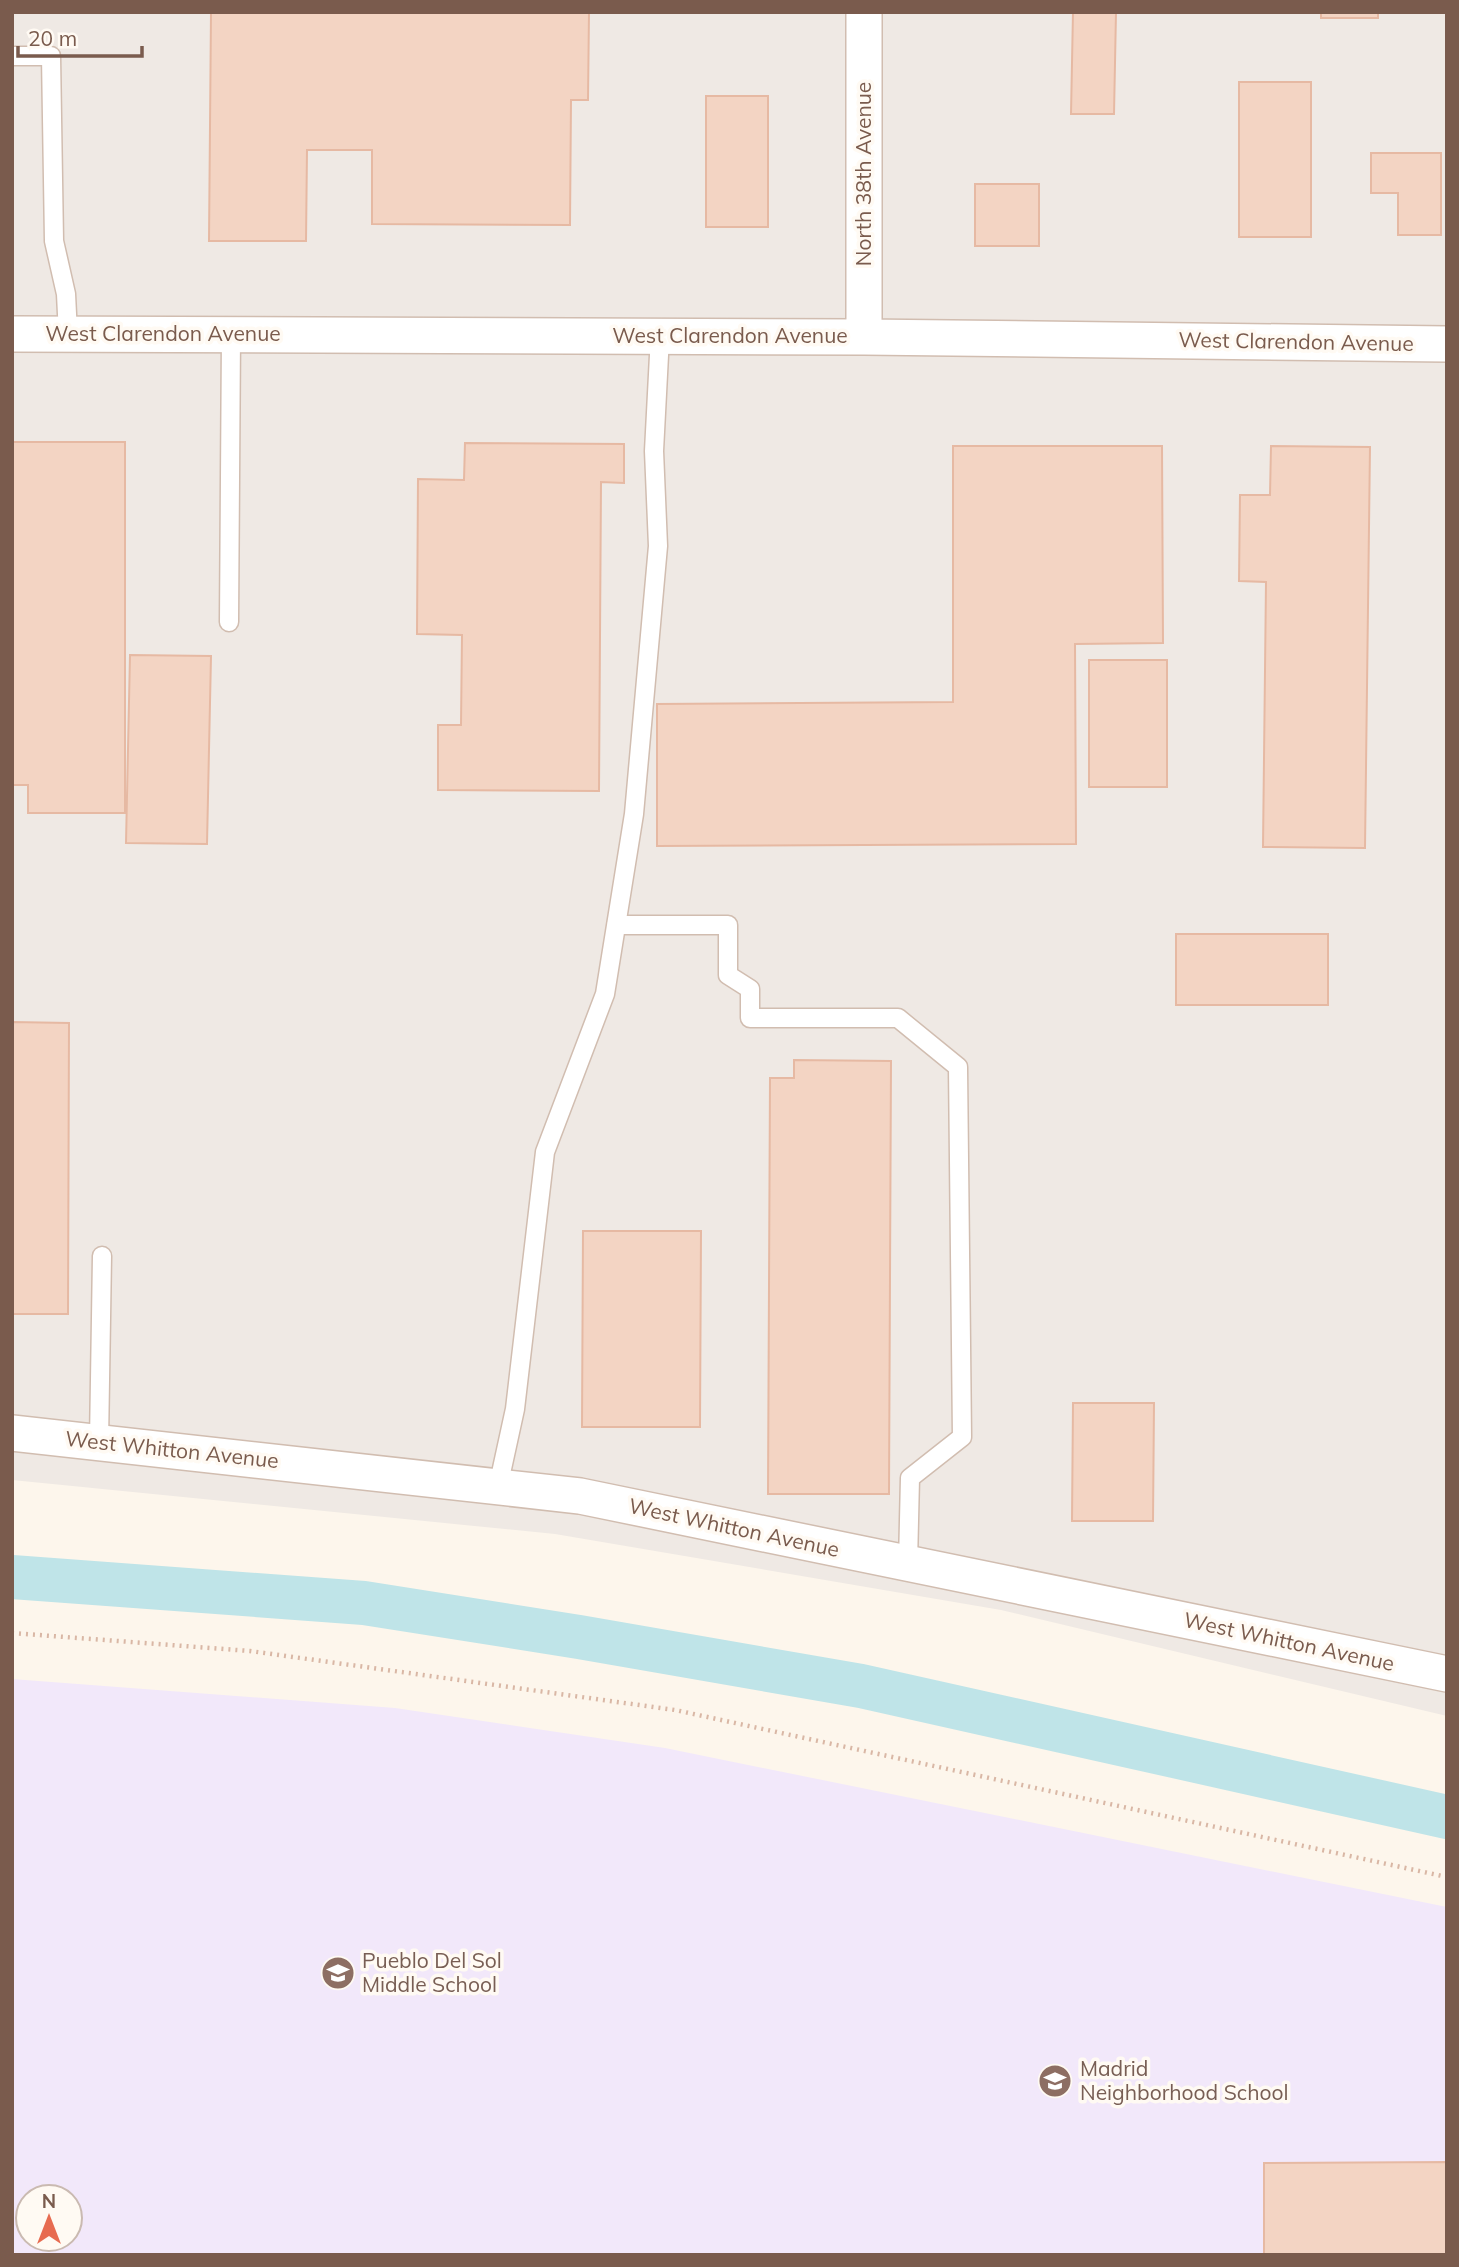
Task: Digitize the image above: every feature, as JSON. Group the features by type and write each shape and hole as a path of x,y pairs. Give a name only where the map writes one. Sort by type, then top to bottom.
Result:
{"street":[{"name":"North 38th Avenue","path":"864,12 864,337"},
{"name":"West Clarendon Avenue","path":"12,334 864,337 1447,344"},
{"name":"West Whitton Avenue","path":"12,1433 580,1496 1447,1674"}],"lane":[{"path":"12,55 51,56 54,241 66,294 68,334"},
{"path":"229,622 231,335"},
{"path":"498,1487 515,1409 545,1152 605,994 634,814 658,546 654,450 660,336"},
{"path":"616,925 728,925 728,975 750,989 750,1018 898,1018 958,1067 962,1437 910,1478 908,1563"},
{"path":"99,1442 102,1256"}],"path":[{"path":"12,1633 250,1651 675,1710 1447,1877"}],"shaded area":[{"path":"12,12 1447,12 1447,1716 1001,1610 555,1534 12,1480"},
{"path":"12,1679 395,1708 665,1748 1447,1907 1447,2255 12,2255"}],"building":[{"path":"211,12 589,12 588,100 571,100 570,225 372,224 372,150 307,150 306,241 209,241"},
{"path":"1073,12 1116,12 1114,114 1071,114"},
{"path":"1321,12 1378,12 1378,18 1321,18"},
{"path":"1239,82 1311,82 1311,237 1239,237"},
{"path":"706,96 768,96 768,227 706,227"},
{"path":"1371,153 1441,153 1441,235 1398,235 1398,193 1371,193"},
{"path":"975,184 1039,184 1039,246 975,246"},
{"path":"12,442 125,442 125,813 28,813 28,785 12,785"},
{"path":"465,443 624,444 624,483 601,482 599,791 438,790 438,725 461,725 462,635 417,634 418,479 464,480"},
{"path":"953,446 1162,446 1163,643 1075,644 1076,844 657,846 657,704 953,702"},
{"path":"1271,446 1370,447 1365,848 1263,847 1266,582 1239,581 1240,495 1270,495"},
{"path":"130,655 211,656 207,844 126,843"},
{"path":"1089,660 1167,660 1167,787 1089,787"},
{"path":"1176,934 1328,934 1328,1005 1176,1005"},
{"path":"12,1022 69,1023 68,1314 12,1314"},
{"path":"794,1060 891,1061 889,1494 768,1494 770,1078 794,1078"},
{"path":"583,1231 701,1231 700,1427 582,1427"},
{"path":"1073,1403 1154,1403 1153,1521 1072,1521"},
{"path":"1447,2162 1447,2255 1264,2255 1264,2163"}],"waterway":[{"path":"12,1577 364,1603 579,1637 861,1686 1447,1817"}],"place":[{"name":"Pueblo Del Sol Middle School","path":"338,1973"},
{"name":"Madrid Neighborhood School","path":"1055,2081"}]}
